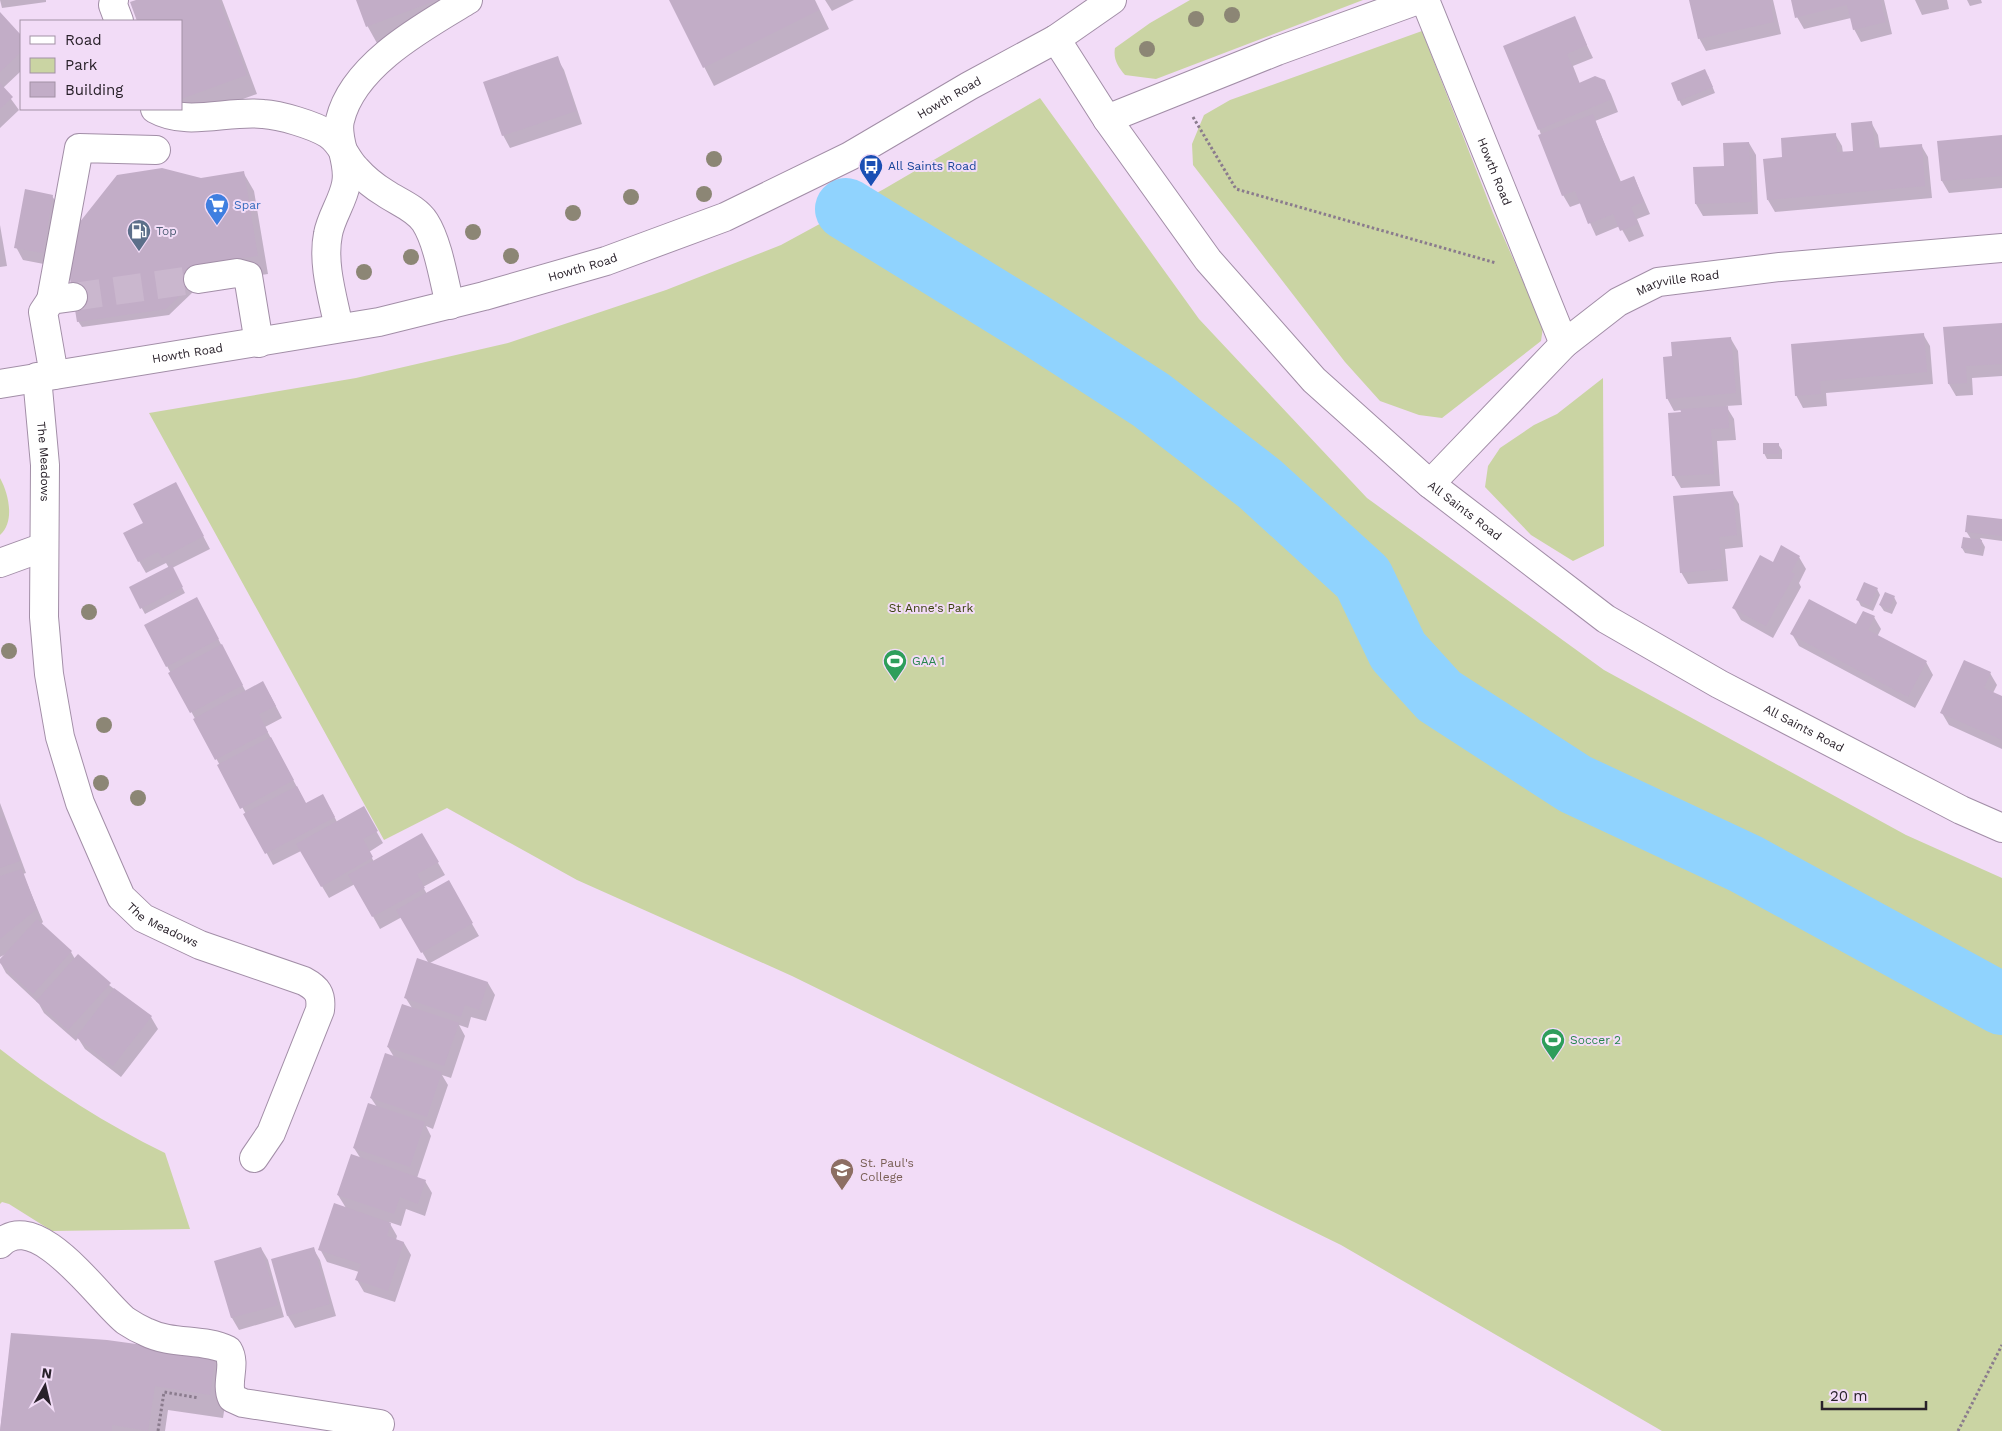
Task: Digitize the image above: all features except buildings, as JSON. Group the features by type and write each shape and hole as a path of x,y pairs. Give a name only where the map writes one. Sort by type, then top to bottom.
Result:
{"street":[{"path":"114,0 113,5 119,20"},
{"path":"339,328 328,274 327,244 328,232 346,184 345,152 340,135 340,121 346,102 360,79 412,34 468,0"},
{"name":"Howth Road","path":"0,384 379,322 450,305 606,261 724,217 850,156 969,86 1056,39 1112,0"},
{"path":"1107,119 1277,52 1418,0"},
{"name":"Howth Road","path":"1424,0 1564,344"},
{"name":"All Saints Road","path":"1056,39 1107,119 1208,260 1307,373 1430,484 1606,619 1745,698 1961,810 2002,828"},
{"path":"157,110 163,114 190,118 235,112 264,114 326,133 336,141 355,168 367,179 384,193 410,208 424,221 431,234 450,305"},
{"name":"The Meadows","path":"156,150 79,148 62,298 43,312 45,376 44,617 49,674 60,737 80,803 121,897 142,918 200,945 304,981 316,988 321,999 320,1010 271,1133 254,1158"},
{"name":"Maryville Road","path":"1430,484 1564,344 1618,302 1658,282 1780,267 2002,248"},
{"path":"198,279 237,273 248,276 259,343"},
{"path":"0,563 44,547"},
{"path":"0,1244 17,1236 40,1240 82,1273 125,1320 147,1333 167,1340 228,1350 233,1358 228,1390 232,1398 243,1403 380,1424"}],"path":[{"path":"1177,92 1236,189 1517,270 1532,263"},
{"path":"1958,1431 2002,1345"},
{"path":"158,1431 164,1392 202,1398"}],"green space":[{"path":"1190,0 1363,0 1156,79 1125,75 1117,63 1115,48 1150,23"},
{"path":"1422,31 1493,213 1543,327 1541,341 1442,418 1419,415 1380,401 1345,362 1193,165 1192,144 1204,115 1230,100"},
{"name":"St Anne's Park","path":"1040,98 1199,319 1367,498 1604,670 1906,835 2002,878 2002,1431 1662,1431 1341,1245 792,976 577,880 447,808 384,840 149,413 356,378 508,343 666,290 781,245 884,189"},
{"path":"1603,378 1604,546 1573,561 1531,535 1485,487 1488,466 1500,448 1534,425 1557,414"},
{"path":"0,478 8,500 9,515 8,523 0,535"},
{"path":"0,1049 80,1106 165,1153 190,1229 52,1231 9,1204 2,1202 0,1204"}],"waterway":[{"path":"846,209 1030,322 1151,400 1260,484 1363,578 1398,651 1439,696 1575,784 1746,864 2002,1004"}],"tunnel":[{"path":"73,297 198,279"}],"place":[{"name":"All Saints Road","path":"871,187"},
{"name":"Spar","path":"217,226"},
{"name":"Top","path":"139,252"},
{"name":"GAA 1","path":"895,682"},
{"name":"Soccer 2","path":"1553,1061"},
{"name":"St. Paul's College","path":"842,1191"}]}
